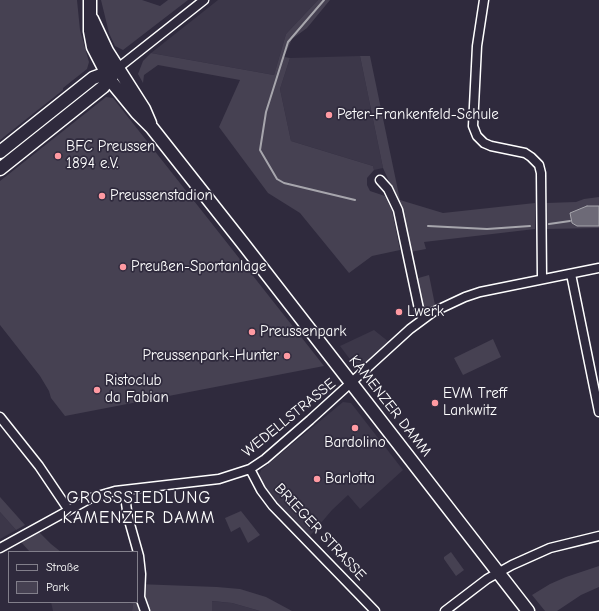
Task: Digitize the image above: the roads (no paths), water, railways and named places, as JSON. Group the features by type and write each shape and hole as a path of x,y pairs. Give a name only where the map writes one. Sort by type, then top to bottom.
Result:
{"main road":[{"name":"KAMENZER DAMM","path":"90,0 90,30 93,46 108,76 137,113 152,128 528,611"},
{"name":"KAMENZER DAMM","path":"91,18 118,68 144,109 152,128"},
{"path":"0,169 118,68"},
{"path":"0,152 93,78 108,76"}],"street":[{"path":"118,68 204,0"},
{"path":"484,0 477,46 473,126 477,136 484,142 491,146 525,153 531,156 539,165 541,173 542,278"},
{"path":"380,180 388,189 398,210 418,309 423,319"},
{"name":"WEDELLSTRASSE","path":"0,548 68,509 91,498 124,490 219,479 250,469 265,459 423,319 433,312 465,297 542,278 599,268"},
{"path":"571,274 599,412"},
{"path":"0,417 39,466 68,509"},
{"name":"BRIEGER STRASSE","path":"250,469 261,490 273,506 375,611"},
{"path":"124,490 128,517 138,551"},
{"path":"445,611 498,573 550,548 599,536"},
{"path":"138,552 141,574 140,597 145,611"}],"waterway":[{"path":"324,0 288,42 266,112 260,150 277,179 284,183 355,200"},
{"path":"549,224 570,221"},
{"path":"428,226 487,229 530,226"}],"place":[{"name":"Peter-Frankenfeld-Schule","path":"329,115"},
{"name":"BFC Preussen 1894 e.V.","path":"58,156"},
{"name":"Preussenstadion","path":"102,196"},
{"name":"Preußen-Sportanlage","path":"123,267"},
{"name":"Lwerk","path":"399,312"},
{"name":"Preussenpark","path":"252,332"},
{"name":"Preussenpark-Hunter","path":"287,356"},
{"name":"Ristoclub da Fabian","path":"97,390"},
{"name":"EVM Treff Lankwitz","path":"435,403"},
{"name":"Bardolino","path":"355,428"},
{"name":"Barlotta","path":"317,479"}],"district":[{"name":"GROSSSIEDLUNG KAMENZER DAMM","path":"139,508"}]}
